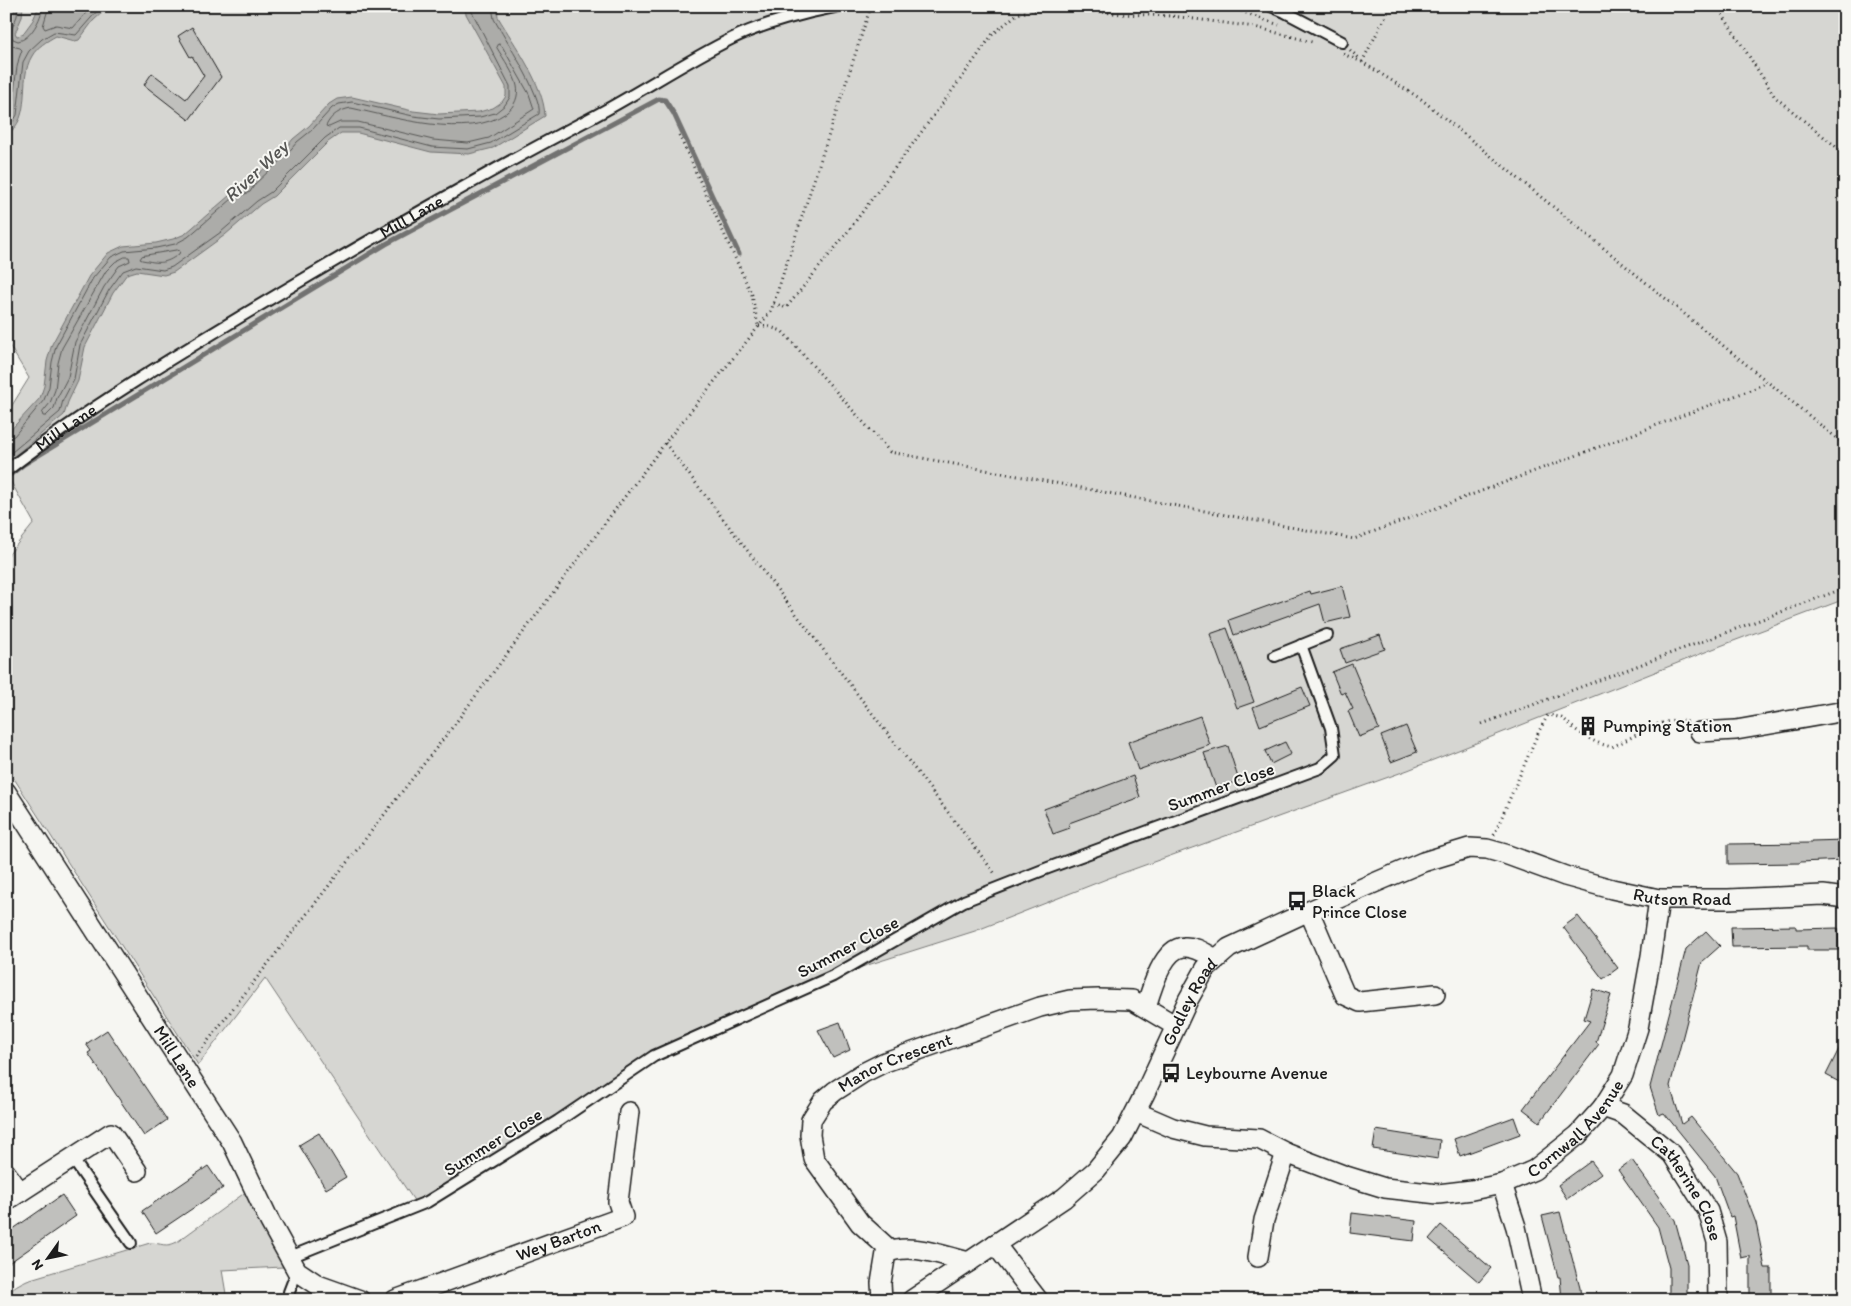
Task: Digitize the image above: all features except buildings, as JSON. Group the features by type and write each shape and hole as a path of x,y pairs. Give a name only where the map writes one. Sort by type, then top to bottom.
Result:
{"street":[{"path":"1700,732 1736,730 1845,711"},
{"name":"Mill Lane","path":"6,792 185,1066 232,1142 270,1222 294,1264 318,1285 360,1300"},
{"name":"Godley Road","path":"912,1300 1064,1198 1096,1170 1122,1138 1188,1000 1206,968 1229,948 1423,862 1469,848 1487,850 1526,862"},
{"name":"Rutson Road","path":"1526,862 1612,889 1659,899 1728,899 1823,895 1844,897"},
{"name":"Cornwall Avenue","path":"1286,1154 1346,1176 1386,1188 1438,1194 1502,1184 1534,1170 1578,1135 1604,1108 1622,1075 1638,1028 1659,899"},
{"path":"1309,911 1345,995 1360,1002 1423,989"},
{"path":"1146,1007 1154,983 1168,956 1182,947 1194,948 1216,959"},
{"name":"Manor Crescent","path":"891,1251 860,1223 814,1159 810,1135 811,1120 823,1101 835,1091 862,1073 885,1062 1040,1007 1070,1000 1132,1000 1176,1026"},
{"name":"Catherine Close","path":"1604,1108 1622,1114 1672,1154 1708,1211 1717,1242 1718,1300"},
{"name":"Wey Barton","path":"395,1300 623,1217 618,1202 629,1112"},
{"path":"1136,1112 1173,1128 1205,1136 1259,1139 1286,1154 1264,1220 1258,1257"},
{"path":"6,1174 13,1197 111,1133 137,1171"},
{"path":"1502,1184 1516,1227 1532,1300"},
{"path":"995,1244 1038,1300"},
{"path":"882,1300 886,1253 896,1249 919,1250 969,1262"}],"lane":[{"name":"Mill Lane","path":"6,471 68,426 149,372 487,173 608,110 691,60 735,37 763,26 839,6"},
{"path":"1271,6 1285,12 1340,47"},
{"path":"1275,656 1327,635"},
{"name":"Summer Close","path":"294,1264 427,1202 558,1121 654,1056 833,976 964,901 1048,868 1320,768 1335,755 1333,737 1301,645"},
{"path":"72,1158 131,1243"},
{"path":"289,1300 294,1264"}],"path":[{"path":"185,1066 201,1051 451,729 665,443 771,311 871,7 877,6"},
{"path":"1362,62 1391,6"},
{"path":"1717,6 1776,97 1845,154"},
{"path":"774,303 786,308 843,238 992,35 1017,14 1048,7 1123,14 1172,16 1255,27 1314,42"},
{"path":"1340,47 1421,99 1845,445"},
{"path":"679,135 752,296 758,326"},
{"path":"758,326 767,326 782,331 890,452 1354,539 1753,389 1767,382"},
{"path":"665,443 995,872"},
{"path":"1482,724 1845,588"},
{"path":"1487,850 1539,731 1548,715 1563,717 1576,731 1594,742 1612,747 1658,724 1673,720 1688,721 1700,732"}],"shaded area":[{"path":"6,6 1845,6 1845,599 1723,645 1408,770 1109,878 975,931 833,976 654,1056 417,1205 265,978 198,1065 6,766 6,558 34,523 6,473 6,415 29,378 6,340"},
{"path":"250,1189 283,1267 222,1270 227,1300 6,1300 11,1290 27,1280 150,1243 173,1244"}],"water":[{"path":"6,6 23,6 22,17 15,33 17,36 22,35 33,20 39,6 102,6 105,10 93,21 79,40 75,41 56,36 43,44 34,53 28,66 20,119 15,128 6,135"},
{"path":"464,6 497,6 498,17 534,78 545,116 493,148 469,154 431,152 358,133 341,133 328,142 274,196 174,272 164,275 137,271 127,274 113,293 85,347 78,381 64,415 6,463 6,435 40,398 52,344 89,276 108,253 123,246 156,243 185,234 230,195 246,188 293,139 309,126 329,104 337,99 352,97 413,111 439,114 479,112 493,108 502,102 506,96 506,87 466,14"}],"waterway":[{"path":"6,478 24,464 386,244 659,99 665,100 674,114 739,254"}],"place":[{"name":"Pumping Station","path":"1588,726"},
{"name":"Black Prince Close","path":"1297,901"},
{"name":"Leybourne Avenue","path":"1171,1073"}],"water label":[{"name":"River Wey","path":"256,171"}]}
